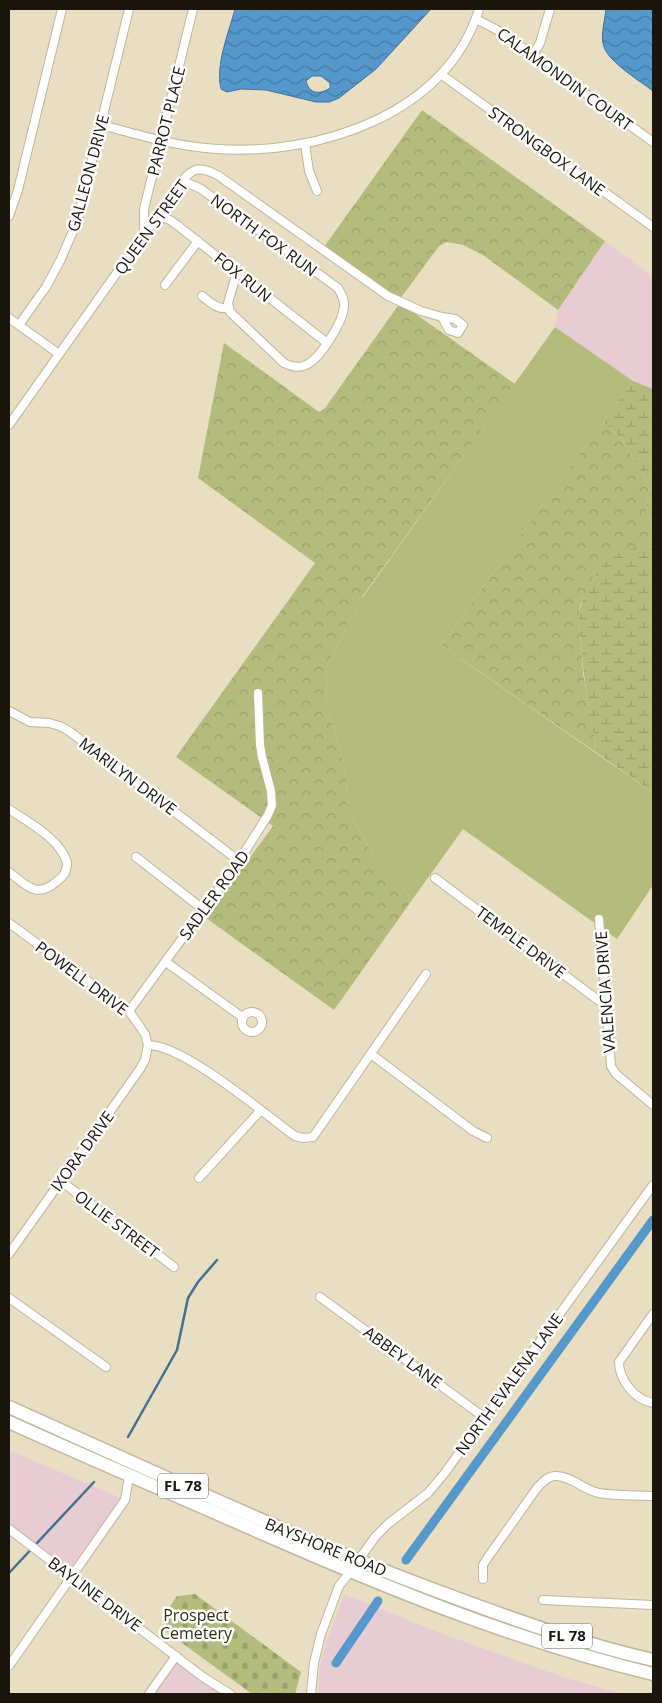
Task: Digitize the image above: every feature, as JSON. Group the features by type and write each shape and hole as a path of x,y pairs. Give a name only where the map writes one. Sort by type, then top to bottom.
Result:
{"main road":[{"name":"BAYSHORE ROAD","path":"9,1407 255,1518 354,1566 519,1621 626,1654 653,1660"},
{"path":"9,1413 64,1438 79,1438"},
{"name":"BAYSHORE ROAD","path":"9,1422 129,1476 354,1566 497,1628 598,1660 653,1674"}],"street":[{"path":"9,216 18,190 62,9"},
{"name":"GALLEON DRIVE","path":"20,325 46,287 70,240 102,125 129,9"},
{"name":"PARROT PLACE","path":"144,234 144,209 192,9"},
{"path":"102,125 162,140 216,150 273,149 305,144 339,135 364,126 404,104 442,75 465,42 479,9"},
{"path":"533,55 540,43 550,9"},
{"name":"CALAMONDIN COURT","path":"476,19 492,27 533,55 653,142"},
{"name":"STRONGBOX LANE","path":"442,75 653,228"},
{"path":"305,144 309,171 317,191"},
{"name":"QUEEN STREET","path":"10,419 59,354 180,184 197,169 206,169 388,296 421,311 442,317"},
{"name":"NORTH FOX RUN","path":"180,184 188,183 202,188 304,265 338,288 343,296 344,307 342,316 327,343"},
{"name":"FOX RUN","path":"157,216 170,220 327,343"},
{"path":"165,285 198,241"},
{"path":"237,272 228,303 230,312 284,363 292,367 302,366 311,362 327,343"},
{"path":"202,296 217,307 222,309 230,308"},
{"path":"9,318 59,354"},
{"name":"SADLER ROAD","path":"129,1011 204,910 264,824 272,805 271,791 260,744 258,693"},
{"name":"MARILYN DRIVE","path":"9,711 30,722 50,723 69,731 239,860"},
{"path":"9,809 53,841 68,862 64,875 52,887 41,891 32,889 9,872"},
{"path":"136,857 204,910"},
{"name":"TEMPLE DRIVE","path":"435,878 606,1006"},
{"name":"VALENCIA DRIVE","path":"599,919 611,1066 623,1080 653,1105"},
{"name":"POWELL DRIVE","path":"9,923 129,1011 145,1034 148,1045"},
{"path":"166,962 242,1017"},
{"path":"148,1045 165,1047 216,1077 294,1136 303,1138 313,1137 426,974"},
{"name":"IXORA DRIVE","path":"9,1254 140,1069 145,1060 148,1045"},
{"path":"371,1054 467,1126 486,1138"},
{"path":"199,1178 260,1111"},
{"name":"OLLIE STREET","path":"61,1181 174,1267"},
{"name":"NORTH EVALENA LANE","path":"311,1694 314,1662 321,1634 338,1586 369,1543 388,1524 428,1493 444,1474 653,1185"},
{"name":"ABBEY LANE","path":"320,1297 486,1418"},
{"path":"9,1298 106,1367"},
{"path":"653,1314 619,1362 619,1371 622,1380 628,1386 641,1398 653,1403"},
{"path":"483,1579 483,1566 488,1557 537,1488 554,1475 599,1493 653,1496"},
{"path":"9,1666 125,1500 129,1476"},
{"name":"BAYLINE DRIVE","path":"9,1529 215,1686 230,1694"},
{"path":"543,1600 653,1605"},
{"path":"149,1694 176,1656"}],"shaded area":[{"path":"605,241 653,276 653,389 633,381 555,327 558,310"},
{"path":"9,1450 130,1502 77,1578 9,1527"},
{"path":"344,1594 446,1635 563,1677 622,1694 318,1694 320,1665"},
{"path":"180,1659 231,1694 155,1694"}],"green space":[{"path":"422,110 605,241 558,310 483,255 463,245 447,242 439,246 400,299 324,247"},
{"path":"400,303 515,384 361,596 326,667 327,706 345,767 348,810 377,862 412,900 334,1010 206,918 273,826 176,757 315,563 198,478 224,343 319,412 325,408"},
{"path":"555,327 633,381 441,645 653,793 653,885 617,939 463,829 412,900 377,862 348,810 345,767 327,706 326,667 361,596 363,597"},
{"path":"633,381 653,389 653,527 646,510 649,485 621,438 603,422"},
{"path":"603,422 621,438 649,485 646,510 653,527 653,547 645,546 594,577 580,605 579,620 583,673 597,753 441,645"},
{"path":"645,546 653,547 653,793 597,753 585,685 579,624 579,614 583,599 589,586 607,560 620,553"},
{"name":"Prospect Cemetery","path":"195,1594 301,1672 295,1694 252,1694 167,1632 165,1614 177,1596"}],"water":[{"path":"235,9 431,9 376,69 339,98 329,102 316,102 266,90 241,89 227,92 221,89 221,59","holes":["312,76 321,76 330,83 330,88 322,92 312,91 306,81"]},
{"path":"606,9 653,9 653,91 618,65 607,53 602,38"}],"waterway":[{"path":"406,1560 653,1220"},
{"path":"128,1437 177,1350 188,1298 198,1282 217,1260"},
{"path":"9,1573 94,1482"},
{"path":"336,1663 378,1601"}]}
